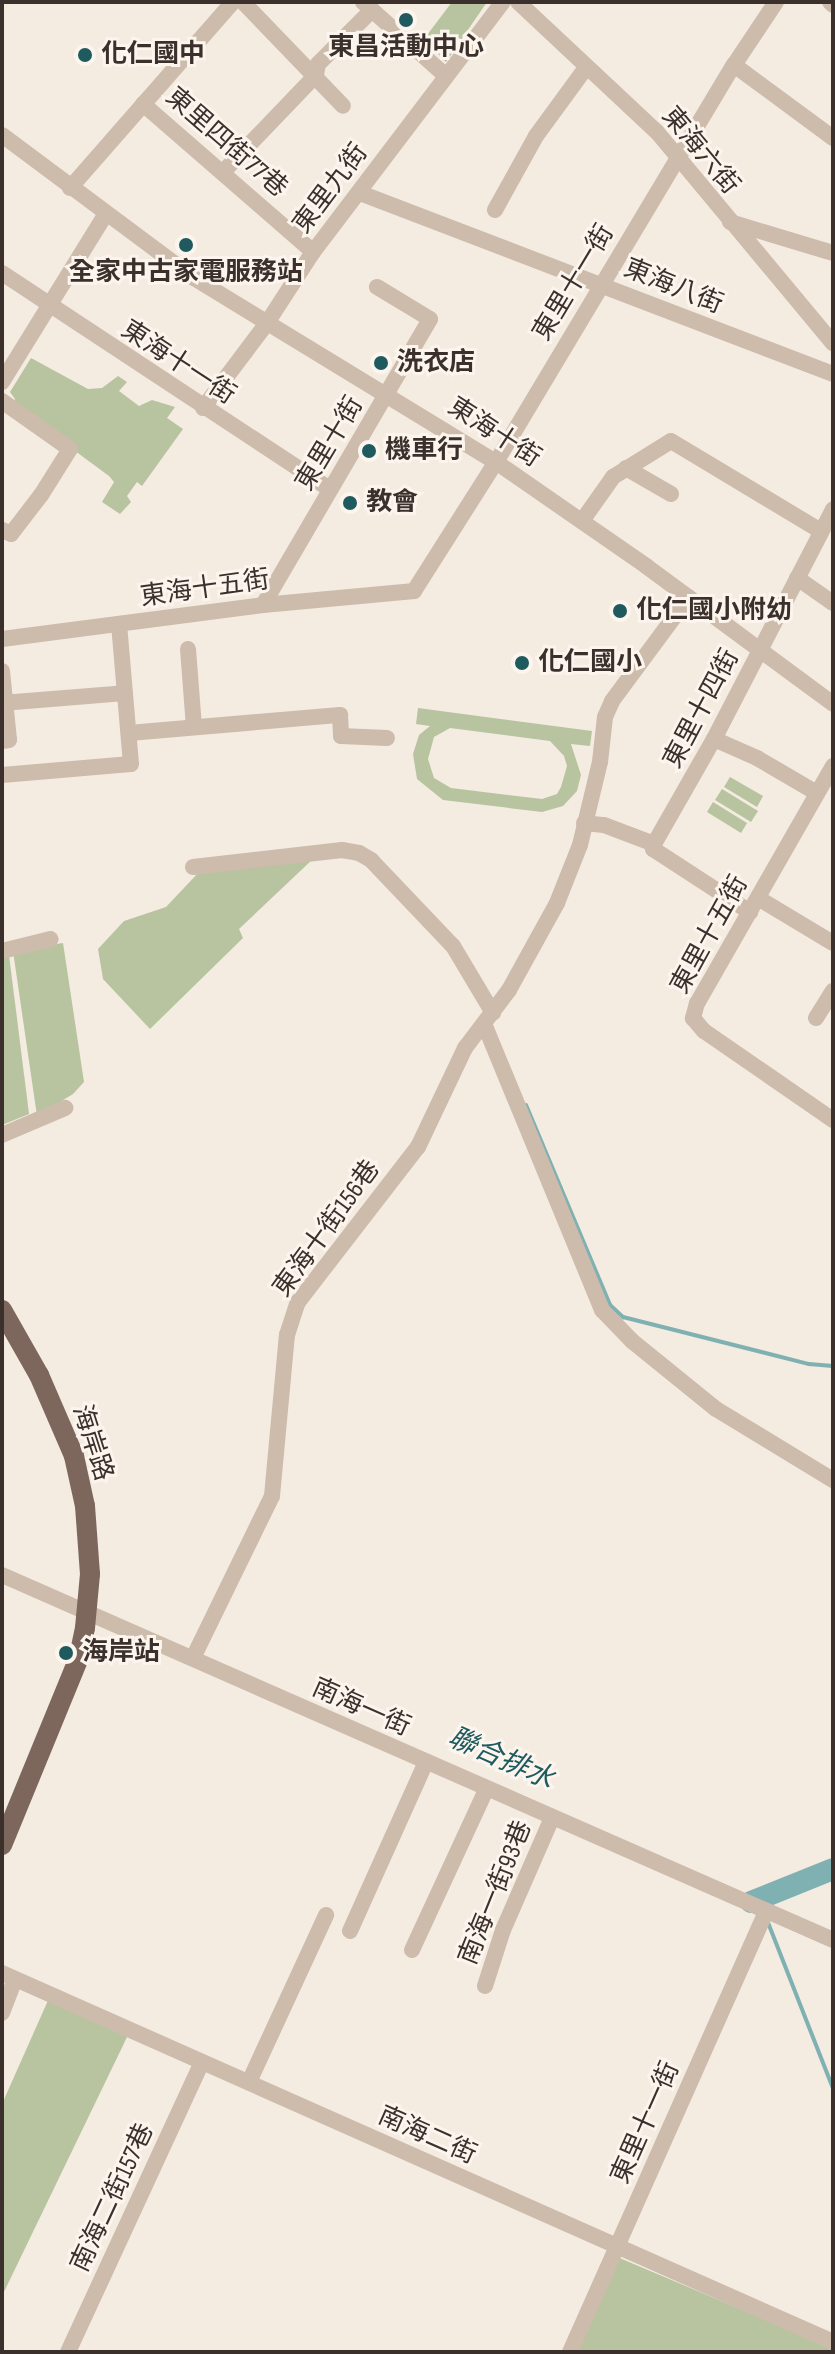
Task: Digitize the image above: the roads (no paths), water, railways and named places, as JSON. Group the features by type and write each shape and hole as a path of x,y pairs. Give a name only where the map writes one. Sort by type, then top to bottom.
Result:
{"main road":[{"name":"海岸路","path":"2,1310 46,1389 74,1456 89,1547 86,1608 78,1660 2,1845"}],"street":[{"path":"70,188 233,2"},
{"path":"243,2 343,106"},
{"name":"東里九街","path":"203,408 267,323 313,252 503,2"},
{"name":"東海六街","path":"518,2 585,69 657,132 833,343"},
{"name":"東里十一街","path":"414,591 496,462 734,65 776,2"},
{"path":"224,171 316,75 318,64 368,6 445,75"},
{"path":"734,65 833,138"},
{"path":"495,210 536,136 585,69"},
{"name":"東里四街77巷","path":"143,104 224,171 313,252"},
{"name":"東海十街","path":"2,135 105,215 194,278 389,393 496,462 689,597 833,704"},
{"name":"東海八街","path":"360,193 528,260 603,284 833,374"},
{"path":"2,382 105,215"},
{"path":"729,221 833,253"},
{"name":"東海十一街","path":"2,273 329,489"},
{"name":"東里十街","path":"263,605 430,319 377,287"},
{"path":"2,401 70,449 41,495 6,532"},
{"path":"582,521 613,477 671,441 821,531"},
{"path":"626,468 671,494"},
{"name":"東里十四街","path":"654,844 714,739 833,509"},
{"path":"797,578 833,603"},
{"name":"東海十五街","path":"2,639 263,605 414,591"},
{"name":"東海十街156巷","path":"193,1658 272,1496 287,1335 298,1302 418,1147 465,1048 489,1019 557,903 580,845 600,762 605,717 612,701 689,597"},
{"path":"2,775 131,764 119,625"},
{"path":"188,649 194,727"},
{"path":"2,671 6,740"},
{"path":"4,703 125,693"},
{"path":"129,733 340,715 341,736 387,738"},
{"path":"714,739 757,758 817,793"},
{"name":"東里十五街","path":"833,766 697,1003 693,1018 704,1031 833,1120"},
{"path":"584,823 604,825 654,844 653,849 754,905 833,943"},
{"path":"193,867 342,850 359,853 371,860 453,946 489,1019 602,1310 632,1341 716,1409 833,1480"},
{"path":"2,951 51,939"},
{"path":"816,1018 833,991"},
{"path":"2,1135 65,1108"},
{"name":"南海一街","path":"2,1575 86,1608 425,1764 833,1940"},
{"path":"350,1931 425,1764"},
{"path":"412,1950 486,1790"},
{"name":"南海一街93巷","path":"485,1986 503,1930 552,1818"},
{"name":"東里十一街","path":"570,2352 765,1913"},
{"path":"249,2082 326,1915"},
{"path":"2,2013 9,1976"},
{"name":"南海二街","path":"9,1976 201,2064 249,2082 833,2342"},
{"name":"南海二街157巷","path":"68,2352 201,2064"}],"waterway":[{"path":"526,1105 610,1305 623,1317 809,1364 833,1366"},
{"name":"聯合排水","path":"751,1902 833,1869"},
{"path":"767,1920 833,2088"}],"place":[{"name":"東昌活動中心","path":"406,20"},
{"name":"化仁國中","path":"85,55"},
{"name":"全家中古家電服務站","path":"186,245"},
{"name":"洗衣店","path":"381,363"},
{"name":"機車行","path":"369,451"},
{"name":"教會","path":"350,503"},
{"name":"化仁國小附幼","path":"620,611"},
{"name":"化仁國小","path":"522,663"},
{"name":"海岸站","path":"66,1653"}]}
